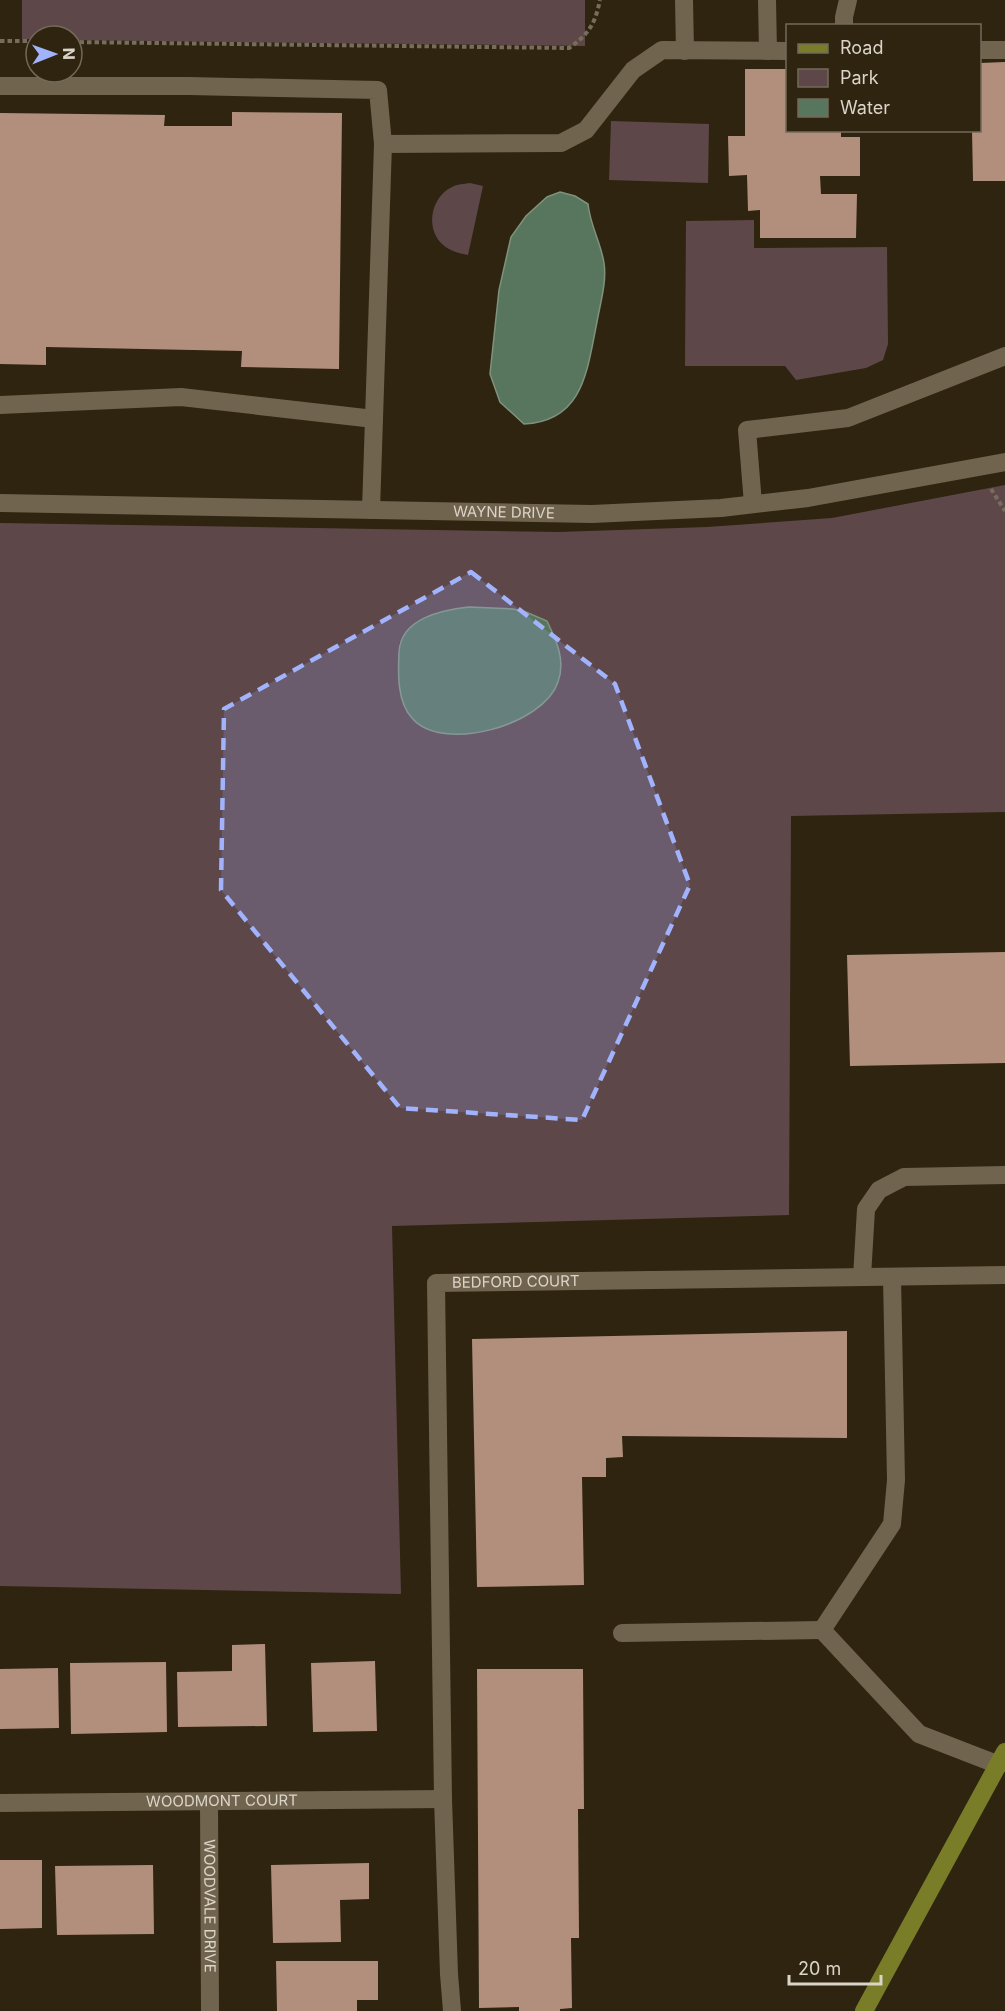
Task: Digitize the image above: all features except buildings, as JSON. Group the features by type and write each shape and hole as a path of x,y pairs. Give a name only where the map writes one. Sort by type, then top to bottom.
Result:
{"main road":[{"path":"864,2011 1002,1758"}],"street":[{"path":"684,0 685,51"},
{"path":"767,0 768,51"},
{"path":"844,24 848,0"},
{"path":"382,144 561,143 586,130 633,70 662,50 786,51"},
{"path":"981,50 1005,50"},
{"path":"0,86 189,86 378,90 382,144 371,510"},
{"path":"753,504 747,430 848,418 1005,356"},
{"path":"0,405 181,398 374,419"},
{"name":"WAYNE DRIVE","path":"0,503 592,514 721,508 808,498 1005,462"},
{"path":"862,1277 866,1209 879,1190 904,1177 1005,1175"},
{"name":"BEDFORD COURT","path":"443,1799 436,1283 1005,1275"},
{"path":"822,1630 892,1524 896,1480 892,1277"},
{"path":"622,1633 822,1630 919,1734 1002,1758"},
{"path":"443,1799 452,2011"},
{"name":"WOODMONT COURT","path":"0,1803 443,1799"},
{"name":"WOODVALE DRIVE","path":"209,1801 210,2011"}],"path":[{"path":"84,42 569,48 581,40 596,20 600,0"},
{"path":"0,41 24,41"}],"highlighted area":[{"path":"471,572 615,684 690,885 582,1120 400,1108 221,890 224,709"}],"green space":[{"path":"22,0 585,0 585,46 84,40 84,24 24,24 24,39 22,39"},
{"path":"611,121 709,124 708,183 609,180"},
{"path":"470,183 483,186 468,255 442,244 433,230 432,222 435,205 439,198 456,185"},
{"path":"754,220 754,248 887,247 888,344 883,360 866,368 796,380 785,366 685,366 686,221"},
{"path":"1005,485 1005,812 791,816 789,1215 392,1226 401,1594 0,1586 0,523 559,532 707,527 832,518","holes":["469,607 491,609 399,644 413,626 429,616 447,610"]}],"water":[{"path":"560,192 575,196 588,204 604,263 603,293 590,358 579,390 571,403 559,414 544,421 524,424 500,402 490,374 499,290 511,237 526,216 547,197"},
{"path":"469,607 513,609 547,621 557,643 560,658 558,682 549,697 534,711 514,722 491,730 468,734 446,734 426,729 412,718 401,696 398,669 401,640 407,631 425,618"}]}
